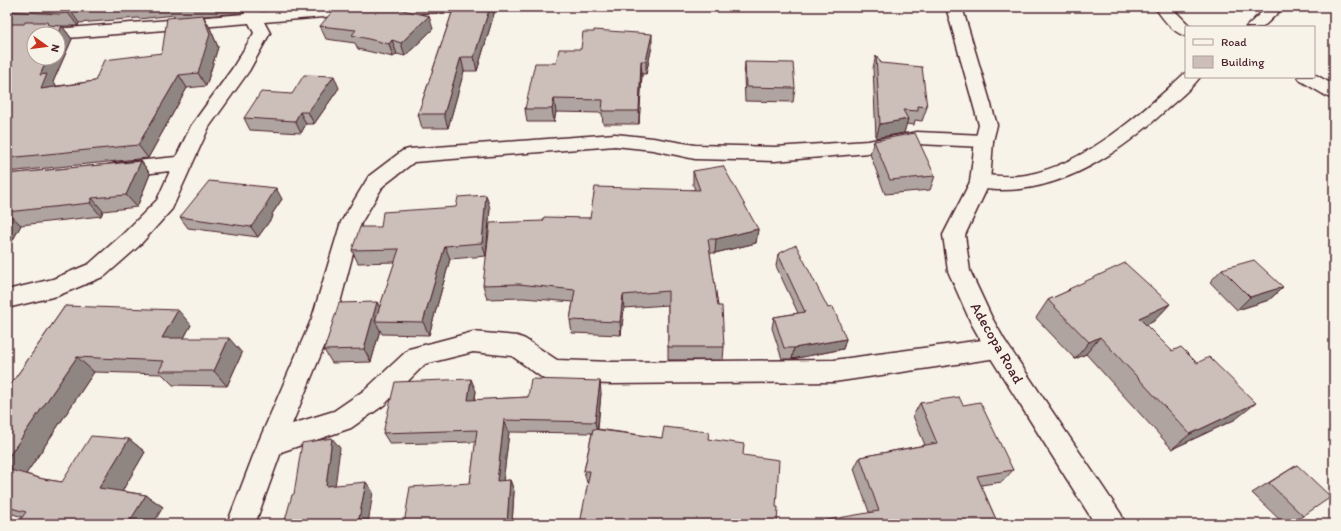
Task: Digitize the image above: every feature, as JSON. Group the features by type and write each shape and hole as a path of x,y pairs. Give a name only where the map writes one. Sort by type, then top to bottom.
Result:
{"street":[{"path":"7,30 68,33 214,20 253,13 463,7"},
{"name":"Adecopa Road","path":"952,7 988,125 984,142 980,182 954,235 959,271 983,323 997,348 1111,524"},
{"path":"1164,7 1170,16 1185,30"},
{"path":"1255,26 1276,7"},
{"path":"7,299 57,287 97,270 131,240 165,204 182,163 200,126 240,71 262,33 253,13"},
{"path":"980,182 1025,182 1053,176 1102,150 1161,106 1190,78"},
{"path":"1309,78 1334,93"},
{"path":"241,524 271,443 324,318 351,222 376,181 409,156 547,144 615,140 653,144 695,152 775,154 868,147 917,138 984,142"},
{"path":"101,172 182,163"},
{"path":"271,443 342,420 376,396 418,356 473,342 516,346 553,371 612,372 834,371 997,348"}],"building":[{"path":"7,7 104,7 70,10 68,13 59,14 7,11"},
{"path":"336,7 376,9 379,7 390,7 429,16 401,43 392,40 389,44 352,35 356,30 320,26"},
{"path":"454,7 490,7 474,57 461,57 444,114 418,114"},
{"path":"203,15 210,34 198,73 179,75 138,145 7,158 7,24 47,22 48,25 62,26 26,26 26,66 44,66 40,75 47,74 41,89 95,81 104,60 162,53 167,18"},
{"path":"594,30 652,34 646,61 641,61 639,111 602,111 603,100 554,99 552,109 525,109 535,63 556,63 559,49 581,49 583,32 594,32"},
{"path":"876,55 881,63 922,67 927,107 918,106 918,111 903,110 908,119 880,124"},
{"path":"745,62 793,63 795,88 746,87"},
{"path":"304,75 334,76 308,112 300,112 295,121 244,118 261,92 292,94"},
{"path":"915,133 935,176 890,180 874,141"},
{"path":"141,161 126,195 92,198 90,203 7,212 7,174"},
{"path":"723,166 758,229 716,239 708,239 718,306 722,306 724,347 668,347 668,291 623,295 620,322 570,320 575,290 519,284 483,285 490,223 543,221 544,217 590,218 595,187 700,190 693,171"},
{"path":"209,181 276,188 265,206 267,206 251,227 180,217"},
{"path":"486,195 482,243 445,246 423,322 375,321 399,249 352,250 360,227 381,227 383,212 456,207 458,197"},
{"path":"796,245 828,308 833,307 846,339 794,348 784,348 774,317 805,312 778,254"},
{"path":"1254,260 1283,287 1250,297 1222,269"},
{"path":"1125,263 1170,304 1139,318 1172,351 1181,347 1197,363 1209,357 1256,403 1190,434 1100,337 1089,342 1048,300"},
{"path":"377,302 364,349 324,350 339,303"},
{"path":"65,306 178,310 162,338 229,338 214,371 159,371 164,361 77,357 7,459 7,390"},
{"path":"471,379 468,400 528,397 531,379 600,381 595,422 504,420 497,481 510,480 507,524 404,524 410,487 470,483 477,430 383,433 395,382"},
{"path":"959,397 963,405 980,402 1013,470 977,476 998,524 804,524 879,511 860,457 937,443 920,403"},
{"path":"664,427 709,432 708,439 744,444 743,455 779,460 776,507 778,507 777,524 580,524 590,471 584,471 593,429 662,438"},
{"path":"91,436 129,439 99,488 146,495 128,524 17,524 26,512 7,507 7,469 43,479 62,482"},
{"path":"332,438 326,486 366,482 358,524 284,524 292,495 294,494 302,443"},
{"path":"1297,465 1331,497 1303,516 1269,483"}]}
